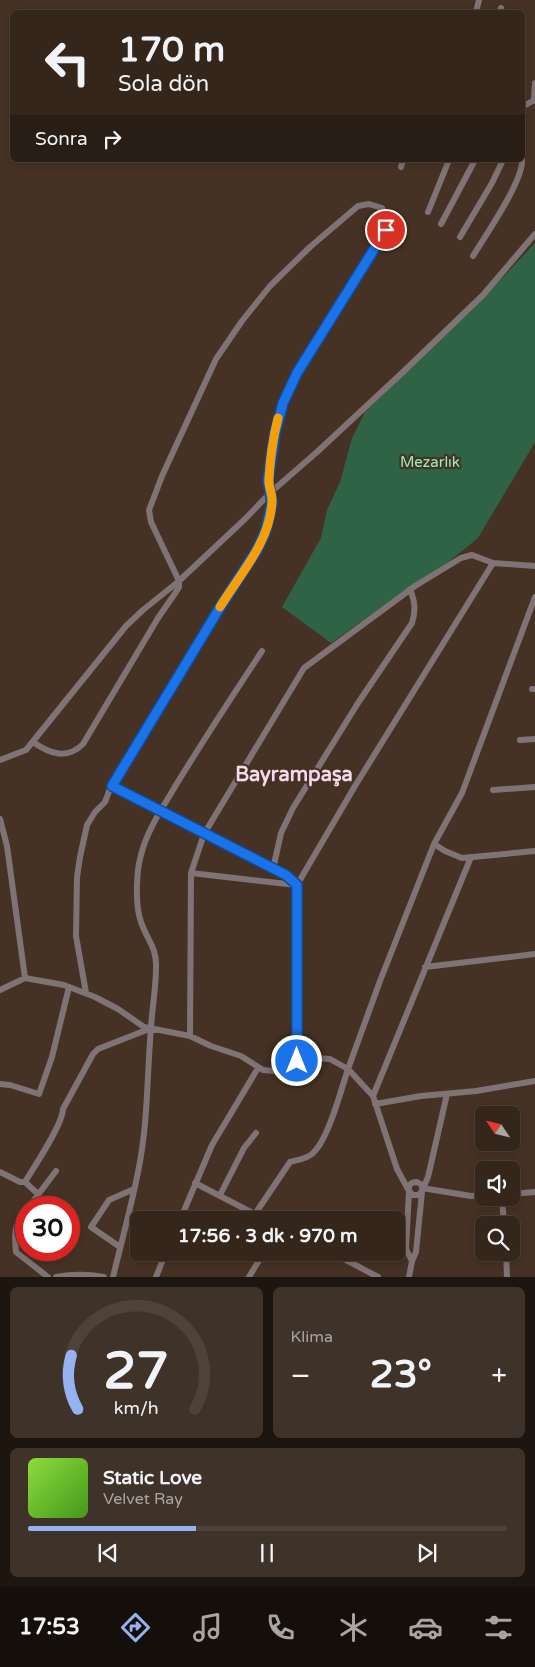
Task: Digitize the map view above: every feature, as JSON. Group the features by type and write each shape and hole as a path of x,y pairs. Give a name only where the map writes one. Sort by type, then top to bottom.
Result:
{"street":[{"path":"535,84 535,100"},
{"path":"428,212 448,162"},
{"path":"441,224 474,162"},
{"path":"460,237 492,183 502,162"},
{"path":"473,256 515,187 523,162"},
{"path":"33,742 46,751 61,754 73,751 83,744 158,618 179,587 179,581 151,522 149,510 162,476 216,359 228,340 270,286 358,206 369,204 382,208 387,217 386,230 297,373 283,403 275,433 268,480 272,503 266,530 257,550 222,604 112,786 105,802 86,825 78,871 76,936 86,994"},
{"path":"0,760 26,750 126,626 179,581 271,492 339,432 476,301 535,234"},
{"path":"190,1036 191,873 204,834 304,668 410,589 467,556 476,556 493,563 535,566"},
{"path":"297,1061 297,885 360,778 493,563"},
{"path":"273,869 281,833 293,808 358,703 412,623 415,602 410,589"},
{"path":"257,1211 290,1162 308,1157 314,1153 328,1128 380,981 434,844 462,793 535,597"},
{"path":"113,1277 129,1218 139,1166 147,1095 150,1028 156,980 156,956 153,945 139,917 138,868 144,844 161,810 195,753 262,651"},
{"path":"520,740 535,739"},
{"path":"112,786 286,875 297,885"},
{"path":"493,790 535,787"},
{"path":"0,818 26,978"},
{"path":"434,844 462,858 535,851"},
{"path":"372,1096 471,857"},
{"path":"191,873 297,885"},
{"path":"425,967 535,954"},
{"path":"0,990 26,978 70,987 118,1009 144,1027 190,1036 211,1046 241,1056 263,1070 276,1071 297,1061 323,1058 337,1062 348,1069 372,1096 397,1169 410,1194 416,1196 422,1190"},
{"path":"0,1084 10,1085 39,1094 52,1057 70,987"},
{"path":"25,1182 57,1127 63,1109 93,1054 98,1049 150,1028"},
{"path":"184,1211 212,1145 258,1068"},
{"path":"375,1104 421,1096 476,1091 535,1081"},
{"path":"409,1277 412,1260 416,1252 422,1190 428,1177 447,1094"},
{"path":"220,1195 244,1148 256,1133"},
{"path":"0,1172 20,1182 25,1182 38,1194 56,1171"},
{"path":"412,1260 406,1249 409,1185 414,1182 420,1183 422,1190"},
{"path":"195,1183 249,1211"},
{"path":"120,1247 91,1227 109,1200 134,1189"},
{"path":"422,1190 475,1196"},
{"path":"520,1193 535,1192"},
{"path":"15,1230 15,1242"},
{"path":"28,1261 48,1277"},
{"path":"156,1277 162,1261"},
{"path":"249,1277 259,1261"},
{"path":"348,1261 378,1277"},
{"path":"507,1261 508,1277"},
{"path":"56,1277 73,1275 104,1277"}],"green space":[{"name":"Mezarlık","path":"535,243 535,442 478,538 446,564 409,587 331,643 282,607 321,538 327,510 340,482 352,438 365,412 504,276"}],"slow traffic":[{"path":"220,607 257,550 266,530 272,503 268,480 278,418"}],"district":[{"name":"Bayrampaşa","path":"294,774"}],"route":[{"path":"297,1061 297,885 286,875 112,786 262,540 272,503 268,480 275,433 283,403 297,373 386,230"}]}
